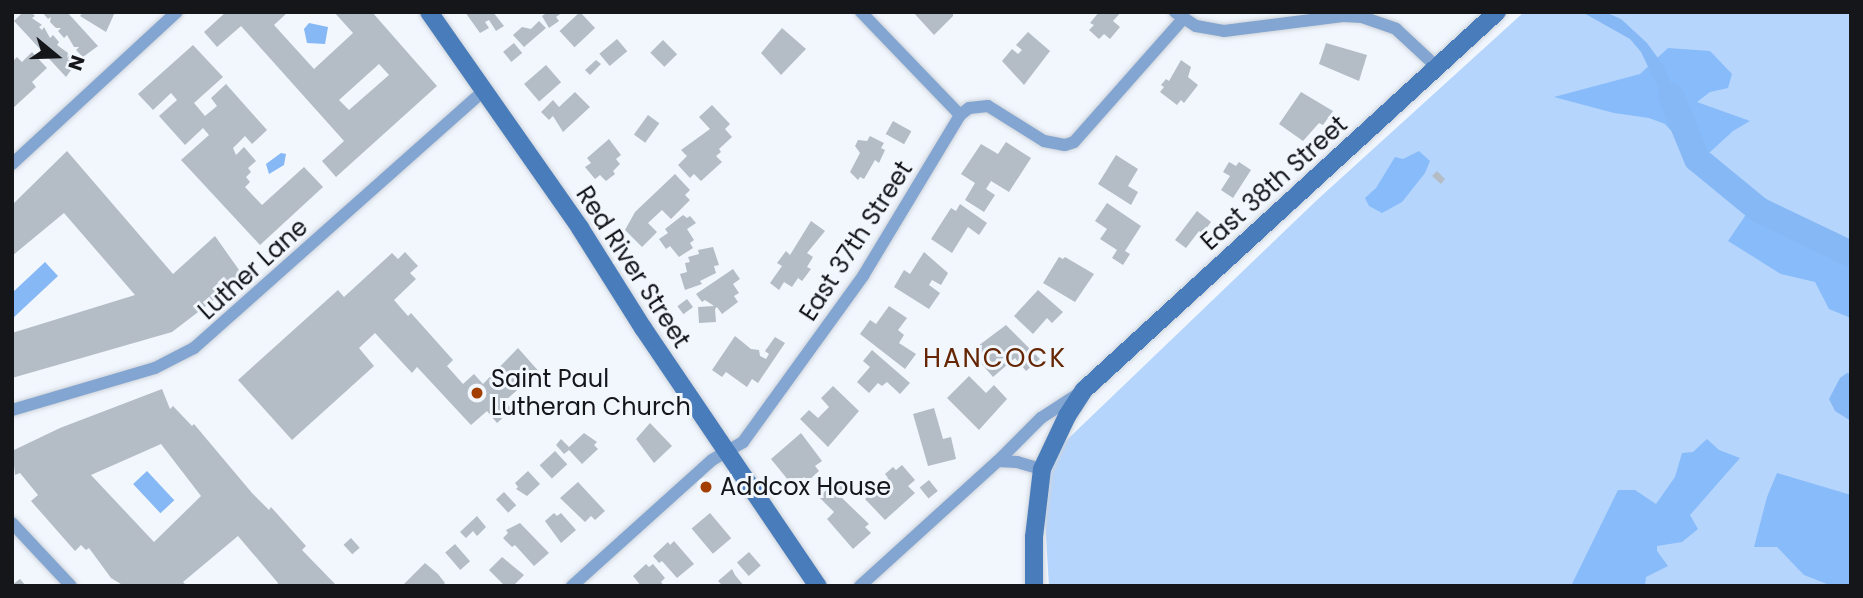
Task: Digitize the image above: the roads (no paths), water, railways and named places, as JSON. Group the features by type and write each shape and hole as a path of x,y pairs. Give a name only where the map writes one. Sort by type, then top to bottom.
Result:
{"street":[{"path":"12,164 177,12"},
{"name":"Red River Street","path":"429,12 580,228 818,586"},
{"path":"861,12 960,115 969,108 988,106 1044,141 1065,145 1074,142 1179,16 1196,26 1224,31 1343,16 1362,17 1396,29 1437,67"},
{"name":"East 38th Street","path":"860,586 998,461 1041,418 1084,390 1497,12"},
{"name":"Luther Lane","path":"12,410 155,368 194,348 483,91"},
{"name":"East 37th Street","path":"572,586 712,460 743,442 847,299 960,115"},
{"name":"East 38th Street","path":"1034,586 1034,537 1042,469 1067,416 1084,390"},
{"path":"998,461 1017,461 1042,469"},
{"path":"12,523 71,586"}],"waterway":[{"path":"1671,96 1697,159 1759,210 1851,254"}],"place":[{"name":"Saint Paul Lutheran Church","path":"477,393"},
{"name":"Addcox House","path":"706,487"}],"district":[{"name":"HANCOCK","path":"995,359"}]}
